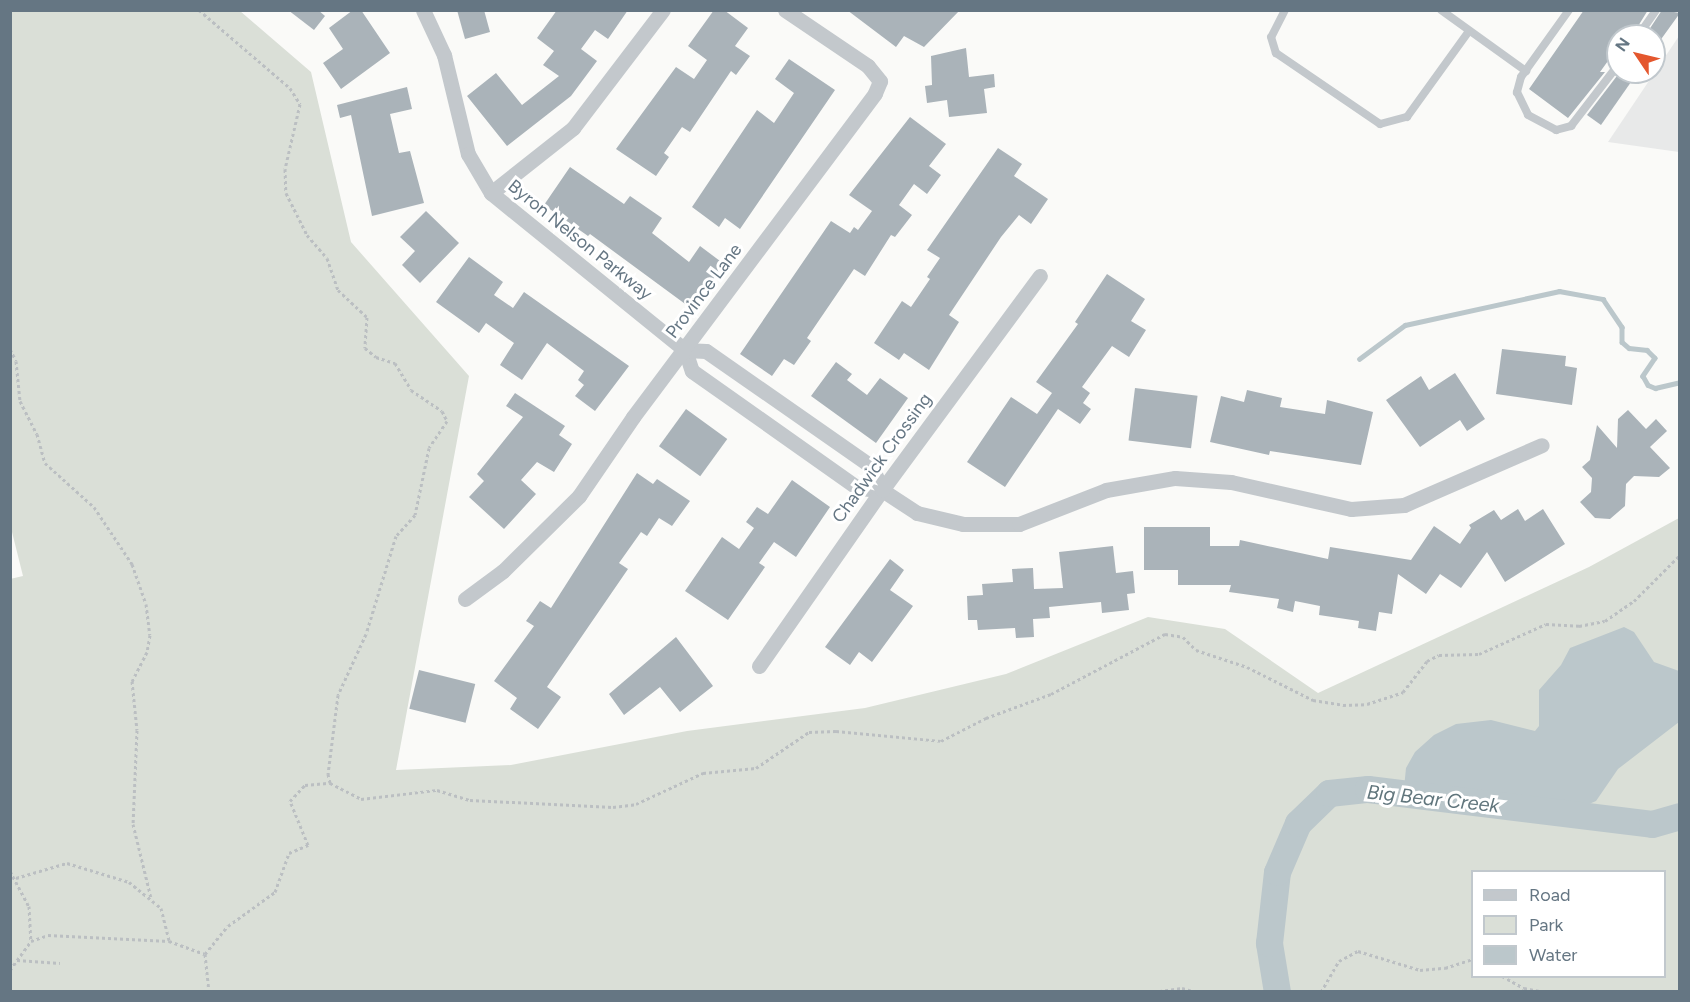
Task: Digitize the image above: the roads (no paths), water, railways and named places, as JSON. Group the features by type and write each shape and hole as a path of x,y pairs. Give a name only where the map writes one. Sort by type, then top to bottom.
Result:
{"street":[{"name":"Byron Nelson Parkway","path":"423,10 444,55 468,154 491,194 685,350 692,371 858,488 882,490 918,513 963,524 1019,524 1107,490 1175,478 1231,482 1351,509 1404,505 1542,445"},
{"path":"491,194 573,128 663,10"},
{"name":"Province Lane","path":"465,599 503,571 579,496 876,93 880,81 868,66 786,10"},
{"name":"Chadwick Crossing","path":"759,666 882,490 1040,276"},
{"name":"Byron Nelson Parkway","path":"685,350 706,351 872,467 882,490"},
{"path":"775,429 788,409"}],"lane":[{"path":"1285,10 1270,37 1276,53 1380,124 1407,117 1469,31"},
{"path":"1441,10 1526,71"},
{"path":"1569,10 1526,71 1517,92 1519,103 1528,115 1556,130 1571,126 1583,115 1606,82"},
{"path":"1646,24 1656,10"}],"water":[{"path":"1624,627 1634,632 1654,662 1679,671 1679,722 1618,769 1596,801 1566,814 1525,816 1404,788 1406,768 1415,752 1434,735 1456,724 1491,720 1535,731 1539,726 1539,690 1561,665 1570,648"}],"waterway":[{"path":"1359,359 1405,325 1559,291 1603,299 1622,327 1622,342 1629,348 1647,350 1655,358 1643,376 1648,385 1655,388 1680,382"},
{"name":"Big Bear Creek","path":"1277,992 1269,943 1277,872 1298,823 1329,793 1368,789 1652,824 1680,816"}]}
